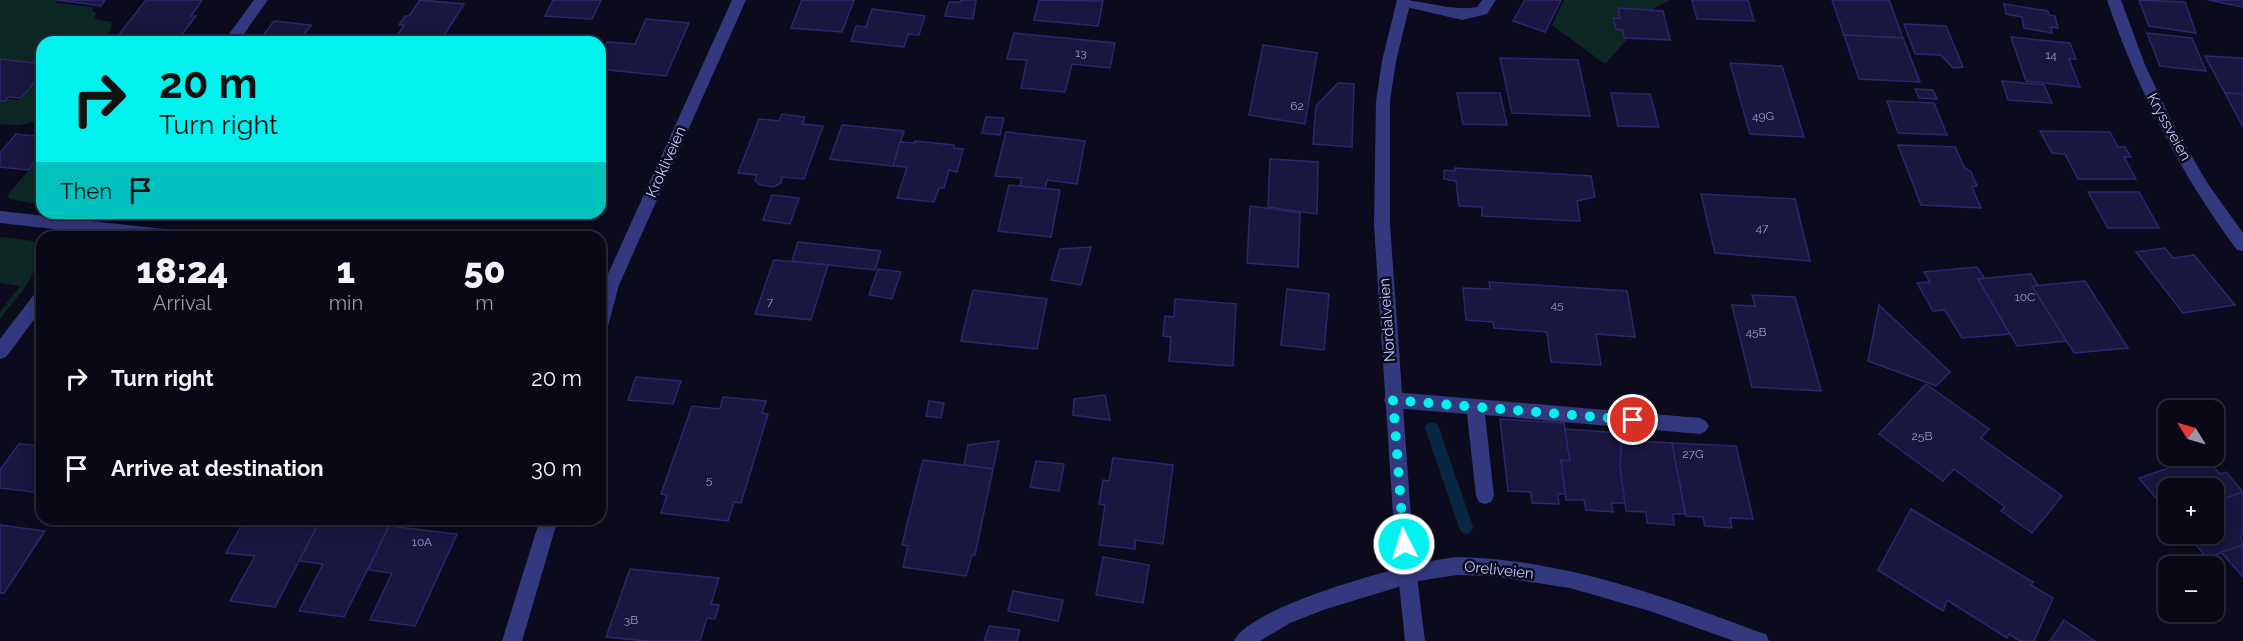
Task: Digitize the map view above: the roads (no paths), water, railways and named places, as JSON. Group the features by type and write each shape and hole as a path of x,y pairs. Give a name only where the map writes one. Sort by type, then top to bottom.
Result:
{"street":[{"path":"234,36 261,0"},
{"name":"Krokliveien","path":"606,282 739,0"},
{"path":"1404,1 1462,15 1482,11 1489,0"},
{"name":"Kryssveien","path":"2114,0 2132,56 2159,114 2202,186 2243,245"},
{"name":"Nordalveien","path":"1404,1 1389,61 1383,101 1382,225 1393,400 1407,576 1415,641"},
{"path":"0,217 85,231"},
{"path":"0,352 36,305"},
{"path":"1393,400 1700,426"},
{"path":"1474,407 1485,496"},
{"path":"512,641 547,525"},
{"name":"Oreliveien","path":"1244,641 1261,627 1322,600 1407,576 1455,566 1498,567 1547,575 1625,596 1759,641"}],"waterway":[{"path":"1432,428 1466,527"}]}
